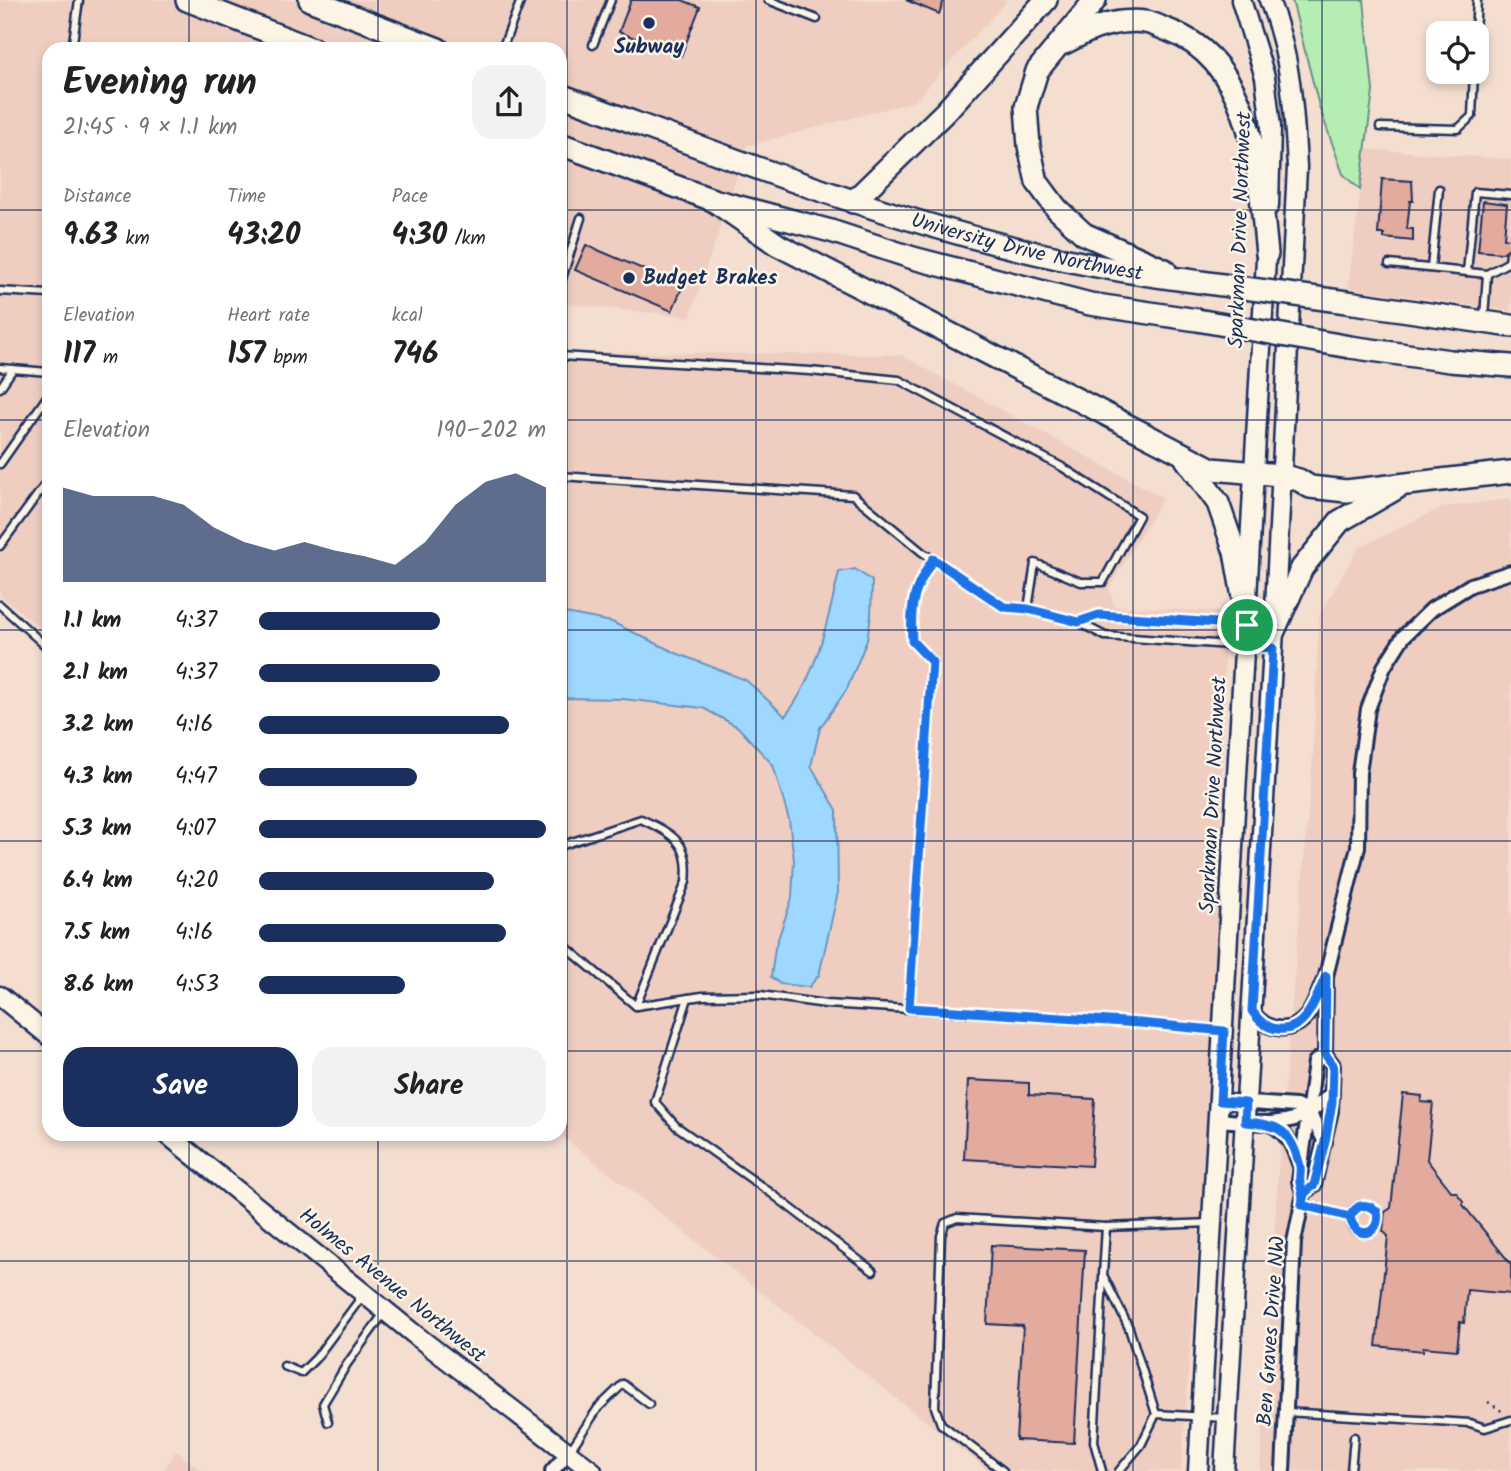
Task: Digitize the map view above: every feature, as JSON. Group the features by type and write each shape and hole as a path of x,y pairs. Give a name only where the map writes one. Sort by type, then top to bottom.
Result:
{"highway":[{"path":"187,0 277,42"},
{"path":"853,202 946,111 1046,0"},
{"path":"1095,0 1037,71 1026,107 1029,146 1037,182 1057,209 1084,234 1186,280"},
{"path":"324,2 421,42"},
{"path":"1062,43 1103,25 1144,21 1181,35 1210,57 1230,83 1246,121 1258,168 1267,254"},
{"name":"University Drive Northwest","path":"567,98 853,202 1030,252 1138,274 1511,326"},
{"name":"University Drive Northwest","path":"567,147 713,200 831,231 913,258 1090,303 1350,346 1511,366"},
{"path":"713,200 778,245 1212,469 1280,475 1299,480 1310,487 1346,491 1511,472"},
{"path":"1473,363 1495,355 1511,353"},
{"path":"1183,454 1219,503 1235,552 1247,622"},
{"path":"1273,636 1302,568 1340,521 1405,484"}],"main road":[{"name":"Sparkman Drive Northwest","path":"1198,1471 1267,254 1270,127 1265,76 1241,0"},
{"path":"1224,1471 1273,636 1297,167 1293,96 1279,24 1269,0"},
{"path":"0,996 42,1030"},
{"name":"Holmes Avenue Northwest","path":"176,1141 385,1311 592,1471"}],"street":[{"name":"Ben Graves Drive NW","path":"1303,1199 1314,1185 1325,1142 1332,1093 1333,1065 1325,1054 1326,976 1358,847 1359,773 1368,709 1384,667 1403,637 1432,608 1471,584 1511,572"},
{"path":"1252,1011 1257,1019 1274,1029 1293,1027 1309,1013 1326,976"},
{"name":"Ben Graves Drive NW","path":"1283,1471 1294,1242 1303,1199 1299,1181 1315,1062 1325,1054"},
{"path":"1218,1120 1268,1123 1297,1118 1332,1093"},
{"path":"1220,1101 1296,1106 1309,1112 1325,1142"},
{"path":"1268,1123 1280,1129 1288,1138 1301,1170"},
{"path":"552,1471 568,1454"}],"lane":[{"path":"73,42 79,0"},
{"path":"505,42 521,0"},
{"path":"593,45 611,0"},
{"path":"768,0 817,19"},
{"path":"1476,21 1477,0"},
{"path":"1380,127 1458,130 1472,116 1473,84"},
{"path":"1431,268 1438,189"},
{"path":"1467,272 1475,192 1511,195"},
{"path":"567,263 581,218"},
{"path":"1389,264 1487,274 1509,262 1510,253"},
{"path":"1484,322 1487,274"},
{"path":"0,291 42,294"},
{"path":"567,356 810,371 899,380 1062,467 1139,516 1103,582 1081,582 1035,563 1028,609"},
{"path":"0,368 42,371"},
{"path":"0,388 13,369"},
{"path":"0,464 42,404"},
{"path":"567,476 853,495 933,559 1004,607 1028,609 1078,622 1105,636 1246,646 1273,636"},
{"path":"0,546 42,489"},
{"path":"909,1008 932,662 912,641 911,613 917,584 933,559"},
{"path":"0,605 42,643"},
{"path":"1078,622 1099,615 1247,622 1273,636"},
{"path":"567,844 642,819 672,833 689,862 686,882 636,1006"},
{"path":"567,948 636,1006 688,998 760,995 826,1004 1140,1023 1224,1031"},
{"path":"688,998 655,1102 677,1126 771,1192 873,1271"},
{"path":"1303,1199 1350,1217"},
{"path":"1369,1205 1377,1211 1376,1228 1368,1232 1358,1231 1352,1226 1350,1217 1354,1209 1369,1205"},
{"path":"1003,1471 940,1424 935,1407 941,1236 945,1223 957,1218 1106,1227 1212,1223"},
{"path":"1102,1471 1094,1442 1106,1227"},
{"path":"1103,1275 1129,1328 1157,1415 1141,1445 1119,1471"},
{"path":"284,1366 301,1373 316,1358 365,1294"},
{"path":"328,1422 323,1404 347,1364 385,1311"},
{"path":"568,1454 598,1408 623,1384 649,1404"},
{"path":"1285,1412 1470,1423 1485,1428 1511,1420"},
{"path":"1157,1415 1227,1418"},
{"path":"1351,1471 1354,1437"}],"path":[{"path":"1488,1402 1502,1409 1504,1415"}],"shaded area":[{"path":"0,0 1008,0 915,101 747,146 690,317 567,304 567,42 42,42 42,629 0,595"},
{"path":"1366,149 1511,159 1511,311 1348,288"},
{"path":"567,352 901,355 1163,498 1109,588 1114,606 1226,612 1215,1021 1181,1471 989,1471 567,1140"},
{"path":"1511,499 1511,1471 1260,1471 1279,1156 1313,755 1319,616 1358,548 1443,507"},
{"path":"176,1451 202,1471 163,1471"}],"green space":[{"path":"1292,0 1364,0 1373,91 1360,190 1343,174 1319,106"}],"water":[{"path":"855,569 872,581 867,640 847,689 820,728 811,766 837,810 838,892 819,975 809,987 780,984 771,977 775,948 792,898 794,860 789,820 773,765 738,727 703,708 623,699 567,698 567,613 612,622 676,653 746,680 785,716 796,702 813,667 839,572"}],"building":[{"path":"631,0 682,0 700,7 681,56 619,32"},
{"path":"906,0 944,0 939,14"},
{"path":"1382,179 1412,181 1413,201 1410,201 1407,229 1413,229 1413,241 1384,238 1384,234 1378,234"},
{"path":"1483,201 1507,204 1504,238 1511,239 1511,247 1502,253 1478,251"},
{"name":"Budget Brakes","path":"586,245 683,286 672,311 575,270"},
{"path":"968,1080 1029,1083 1029,1095 1095,1099 1091,1166 964,1159"},
{"path":"1403,1094 1422,1096 1421,1102 1433,1103 1427,1160 1452,1192 1456,1192 1463,1205 1511,1264 1511,1294 1467,1290 1464,1323 1460,1322 1457,1350 1423,1347 1423,1351 1376,1346 1388,1236 1383,1231 1385,1212 1391,1208"},
{"path":"991,1245 1085,1250 1074,1443 1016,1440 1023,1326 987,1324"}],"place":[{"name":"Subway","path":"649,23"},
{"name":"Budget Brakes","path":"629,278"}],"route":[{"path":"1247,625 1099,615 1078,622 1028,609 1004,607 933,559 917,584 911,613 912,641 932,662 909,1008 1224,1031 1220,1101 1246,1103 1245,1122 1268,1123 1288,1138 1301,1170 1299,1181 1304,1194 1302,1205 1350,1217 1352,1226 1358,1231 1368,1232 1376,1228 1378,1220 1377,1211 1369,1205 1354,1209 1350,1217 1302,1205 1304,1194 1314,1185 1332,1102 1333,1065 1325,1054 1326,976 1309,1013 1293,1027 1274,1029 1257,1019 1252,1011 1273,648 1246,646 1247,625"}]}
